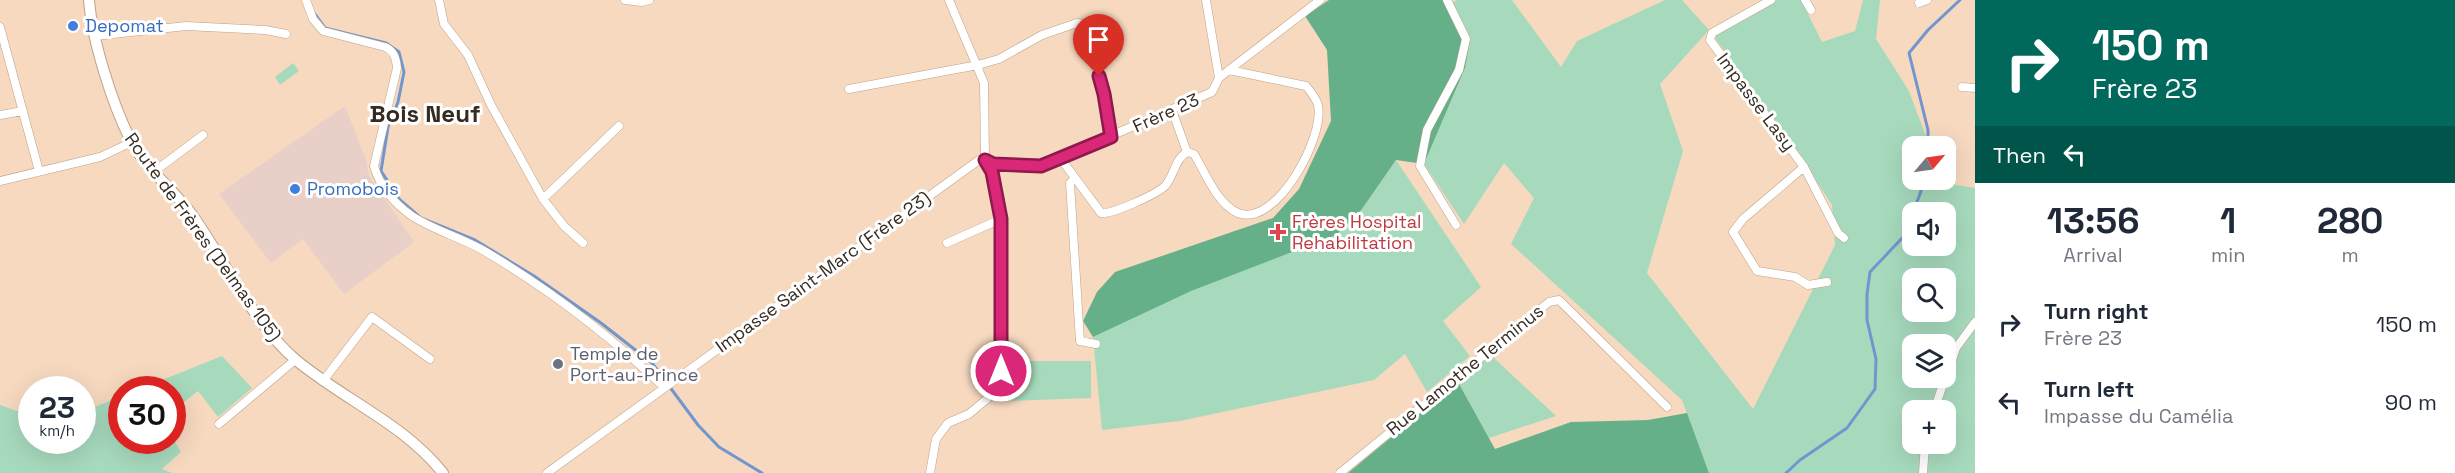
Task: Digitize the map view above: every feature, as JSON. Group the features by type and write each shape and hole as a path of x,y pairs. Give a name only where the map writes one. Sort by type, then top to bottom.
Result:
{"main road":[{"name":"Route de Frères (Delmas 105)","path":"89,0 95,36 110,88 132,142 192,216 275,339 295,360 323,381 370,410 411,440 442,473"}],"street":[{"path":"306,0 313,19 322,31 386,47 394,54 398,68 374,166 377,178 386,191 412,216 486,252 557,299 615,343 664,387"},
{"path":"438,0 444,24 468,55 491,105 543,199 564,226 583,243"},
{"path":"625,0 641,2 649,0"},
{"path":"930,473 936,439 948,423 969,414 988,398 1001,371 1001,219 992,172 985,160 984,83 949,0"},
{"path":"1206,0 1219,78"},
{"name":"Frère 23","path":"985,160 993,164 1041,166 1212,92 1219,78 1320,0"},
{"path":"1447,0 1466,39 1458,70 1427,130 1420,166 1456,225"},
{"name":"Impasse Lasy","path":"1771,0 1712,33 1710,40 1804,167 1743,219 1733,232 1757,271 1795,277 1808,285 1827,282"},
{"path":"1805,0 1811,10"},
{"path":"849,89 999,59 1042,35 1077,23 1082,24 1104,94 1111,137"},
{"path":"95,36 186,26 265,30 286,34"},
{"path":"0,27 39,171"},
{"path":"1061,159 1101,213 1105,214 1158,192 1165,186 1182,155 1187,152 1194,154 1223,203 1239,213 1254,213 1272,205 1310,151 1318,126 1318,106 1313,94 1306,86 1229,70"},
{"path":"1962,87 1975,88"},
{"path":"1172,110 1187,152"},
{"path":"0,115 23,111"},
{"path":"543,199 619,126"},
{"path":"155,171 203,135"},
{"path":"0,181 100,157 132,142"},
{"name":"Impasse Saint-Marc (Frère 23)","path":"546,473 979,160 985,160"},
{"path":"1804,167 1838,233 1844,238"},
{"path":"1074,179 1070,183 1080,341 1096,344"},
{"path":"946,243 1001,219"},
{"name":"Rue Lamothe Terminus","path":"1340,473 1554,300 1559,300 1667,407"},
{"path":"323,381 372,317 430,359"},
{"path":"1956,348 1975,322"},
{"path":"219,424 295,360"},
{"path":"1923,473 1924,454"}],"shaded area":[{"path":"345,106 366,160 369,176 414,242 344,294 303,239 271,263 219,194"}],"green space":[{"path":"1329,0 1450,0 1470,41 1465,68 1424,164 1396,160 1362,209 1336,235 1191,291 1093,337 1083,321 1097,292 1115,272 1273,218 1299,189 1331,121 1327,50 1305,16"},
{"path":"1457,0 1512,0 1561,67 1577,41 1665,0 1682,0 1709,30 1660,84 1683,151 1647,273 1753,409 1835,245 1832,205 1786,135 1715,38 1718,33 1777,0 1801,0 1822,42 1855,31 1863,0 1880,0 1876,39 1909,91 1926,136 1902,136 1902,190 1956,190 1956,185 1975,188 1975,473 1709,473 1682,400 1511,244 1534,198 1504,163 1464,224 1424,164 1465,68 1452,3"},
{"path":"293,63 299,71 280,85 275,77"},
{"path":"1396,160 1481,287 1443,321 1470,356 1427,392 1405,354 1374,380 1180,421 1102,430 1093,337 1362,209"},
{"path":"222,356 252,388 218,417 198,391 186,401 186,376 172,376"},
{"path":"1486,357 1494,358 1556,416 1489,438 1458,382"},
{"path":"1016,361 1091,361 1091,398 1012,401"},
{"path":"1458,382 1495,449 1571,422 1648,420 1687,413 1709,473 1348,473"},
{"path":"108,401 108,454 179,454 162,469 172,473 0,473 0,405 18,411 18,454 96,454 96,407"}],"waterway":[{"path":"1928,136 1909,53 1928,30 1960,0"},
{"path":"314,13 325,28 386,43 399,52 404,72 398,102 388,127 381,171 400,200 421,218 475,240 534,276 601,323 652,363 698,425 719,447 762,473"},
{"path":"1917,202 1921,190"},
{"path":"1786,473 1800,460 1847,428 1875,389 1876,359 1867,320 1870,272 1902,238"}],"place":[{"name":"Depomat","path":"73,26"},
{"name":"Promobois","path":"295,189"},
{"name":"Frères Hospital Rehabilitation","path":"1278,232"},
{"name":"Temple de Port-au-Prince","path":"558,364"}],"district":[{"name":"Bois Neuf","path":"425,114"}],"route":[{"path":"1001,371 1001,219 992,172 985,160 1002,165 1041,166 1111,137 1099,76"}]}
